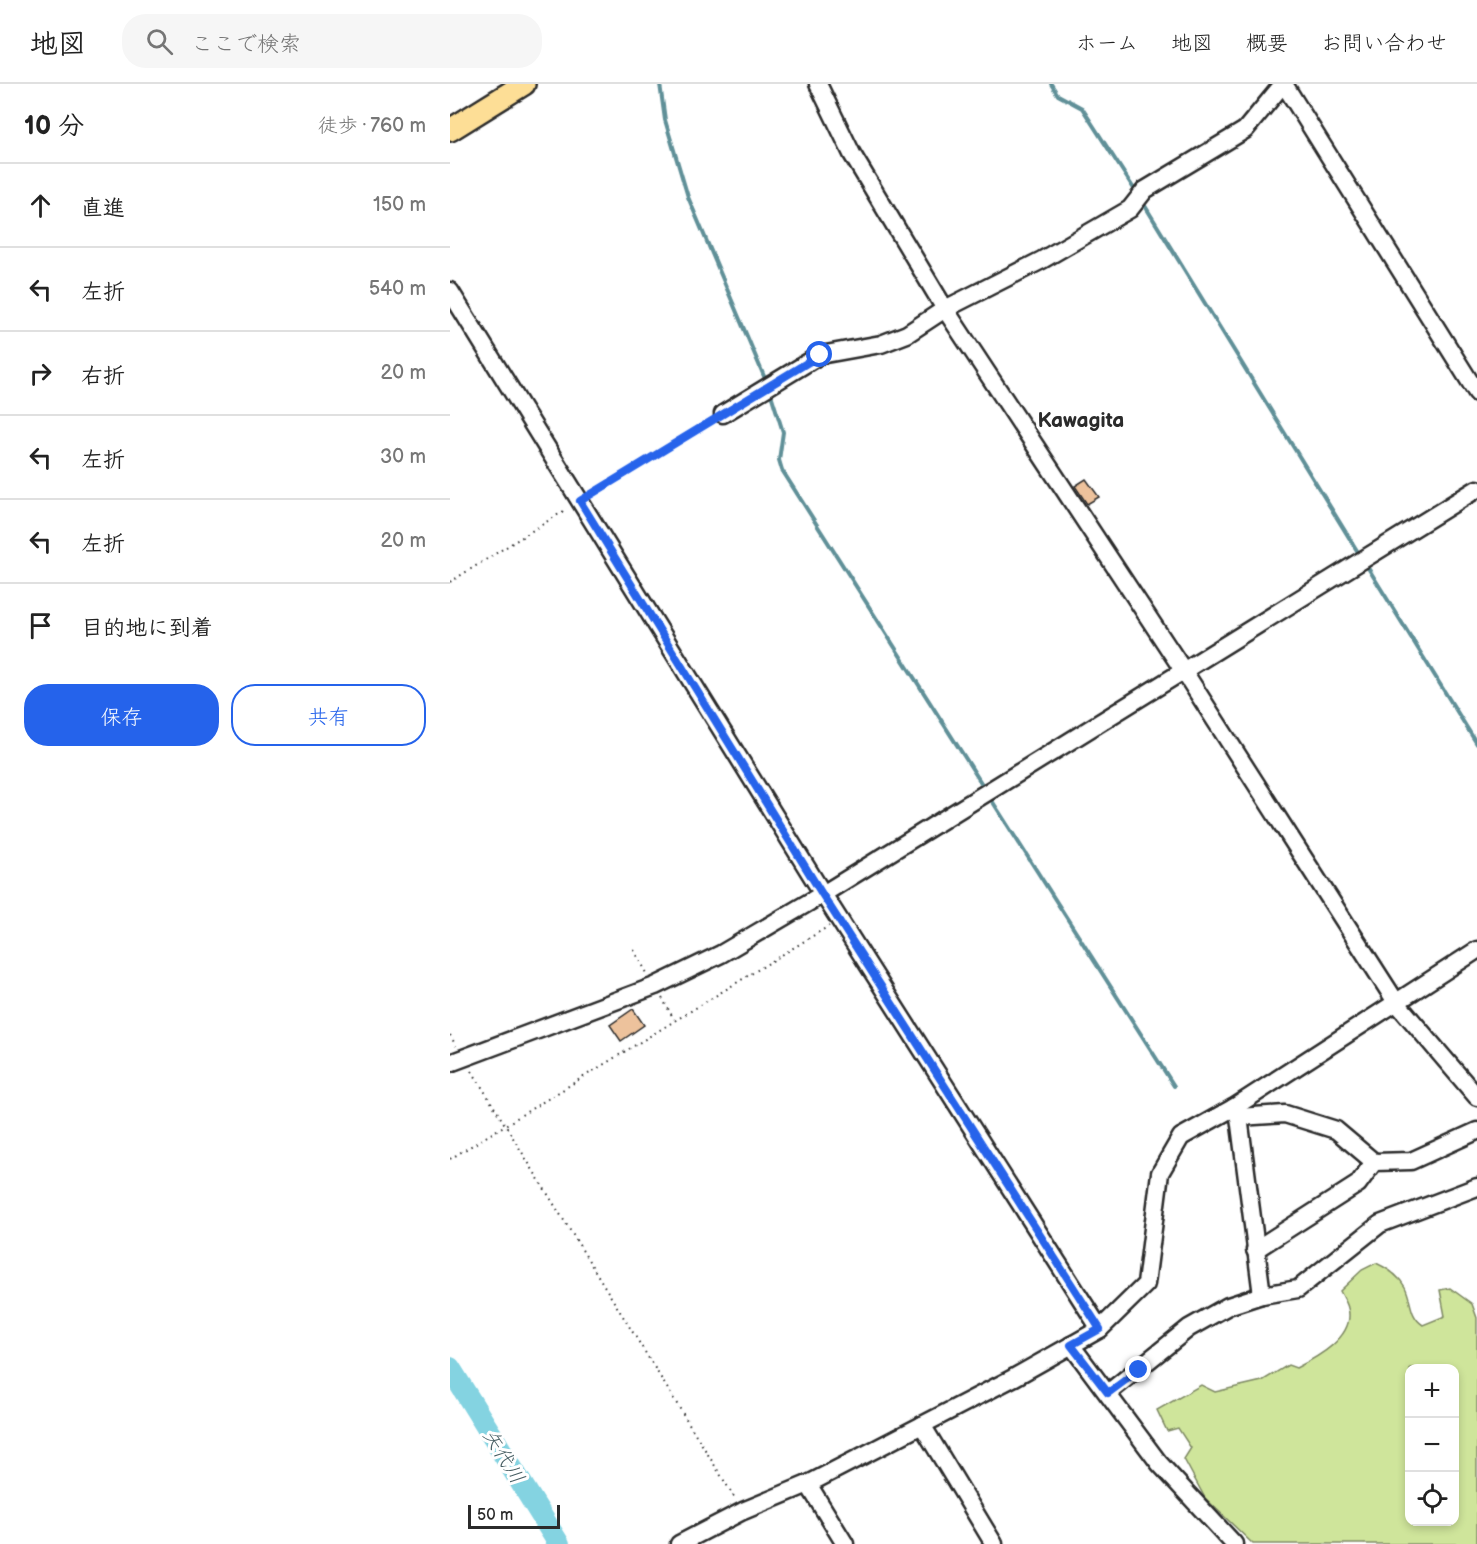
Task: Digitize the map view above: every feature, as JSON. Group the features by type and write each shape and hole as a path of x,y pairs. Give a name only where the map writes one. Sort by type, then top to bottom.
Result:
{"main road":[{"path":"450,130 524,84"}],"street":[{"path":"818,84 852,154 945,309 1183,670 1396,1002 1477,1097"},
{"path":"723,414 820,355 881,344 907,334 945,309 1042,260 1130,208 1145,190 1245,130 1283,84 1477,393"},
{"path":"450,291 822,894 1100,1329"},
{"path":"457,1061 655,986 721,954 822,894 1477,489"},
{"path":"679,1544 743,1510 808,1484 1100,1329 1146,1284 1160,1173 1181,1137 1236,1112 1396,1002 1477,950"},
{"path":"1236,1112 1285,1114 1336,1130 1374,1162 1411,1161 1477,1131"},
{"path":"1236,1112 1262,1295"},
{"path":"1255,1250 1358,1184 1374,1162"},
{"path":"1108,1393 1189,1328 1228,1306 1262,1295 1298,1289 1380,1224 1412,1209 1477,1187"},
{"path":"1071,1345 1159,1463 1234,1544"},
{"path":"922,1425 994,1544"},
{"path":"808,1484 845,1544"}],"path":[{"path":"450,582 723,414"},
{"path":"450,1159 839,920"},
{"path":"450,1035 457,1061 505,1125 743,1510"}],"green space":[{"path":"1376,1263 1396,1276 1402,1283 1415,1317 1423,1325 1445,1316 1440,1290 1450,1288 1472,1304 1477,1318 1477,1544 1253,1544 1205,1498 1184,1459 1191,1448 1178,1428 1167,1431 1157,1410 1201,1385 1215,1392 1262,1381 1288,1365 1296,1368 1332,1345 1346,1328 1349,1318 1347,1306 1340,1291 1362,1270"}],"building":[{"path":"1086,479 1099,497 1087,504 1075,486"},
{"path":"633,1009 644,1025 621,1041 610,1025"}],"waterway":[{"path":"660,84 665,120 688,197 766,381"},
{"path":"1051,84 1058,95 1082,108 1136,192"},
{"path":"1142,201 1361,557"},
{"path":"770,391 783,432 779,460 782,470 985,789"},
{"path":"1365,563 1477,744"},
{"path":"989,796 1174,1086"},
{"name":"矢代川","path":"450,1368 559,1544"}],"district":[{"name":"Kawagita","path":"1081,420"}],"route":[{"path":"820,355 580,501 822,894 1100,1329 1071,1345 1108,1393 1139,1370"}]}
